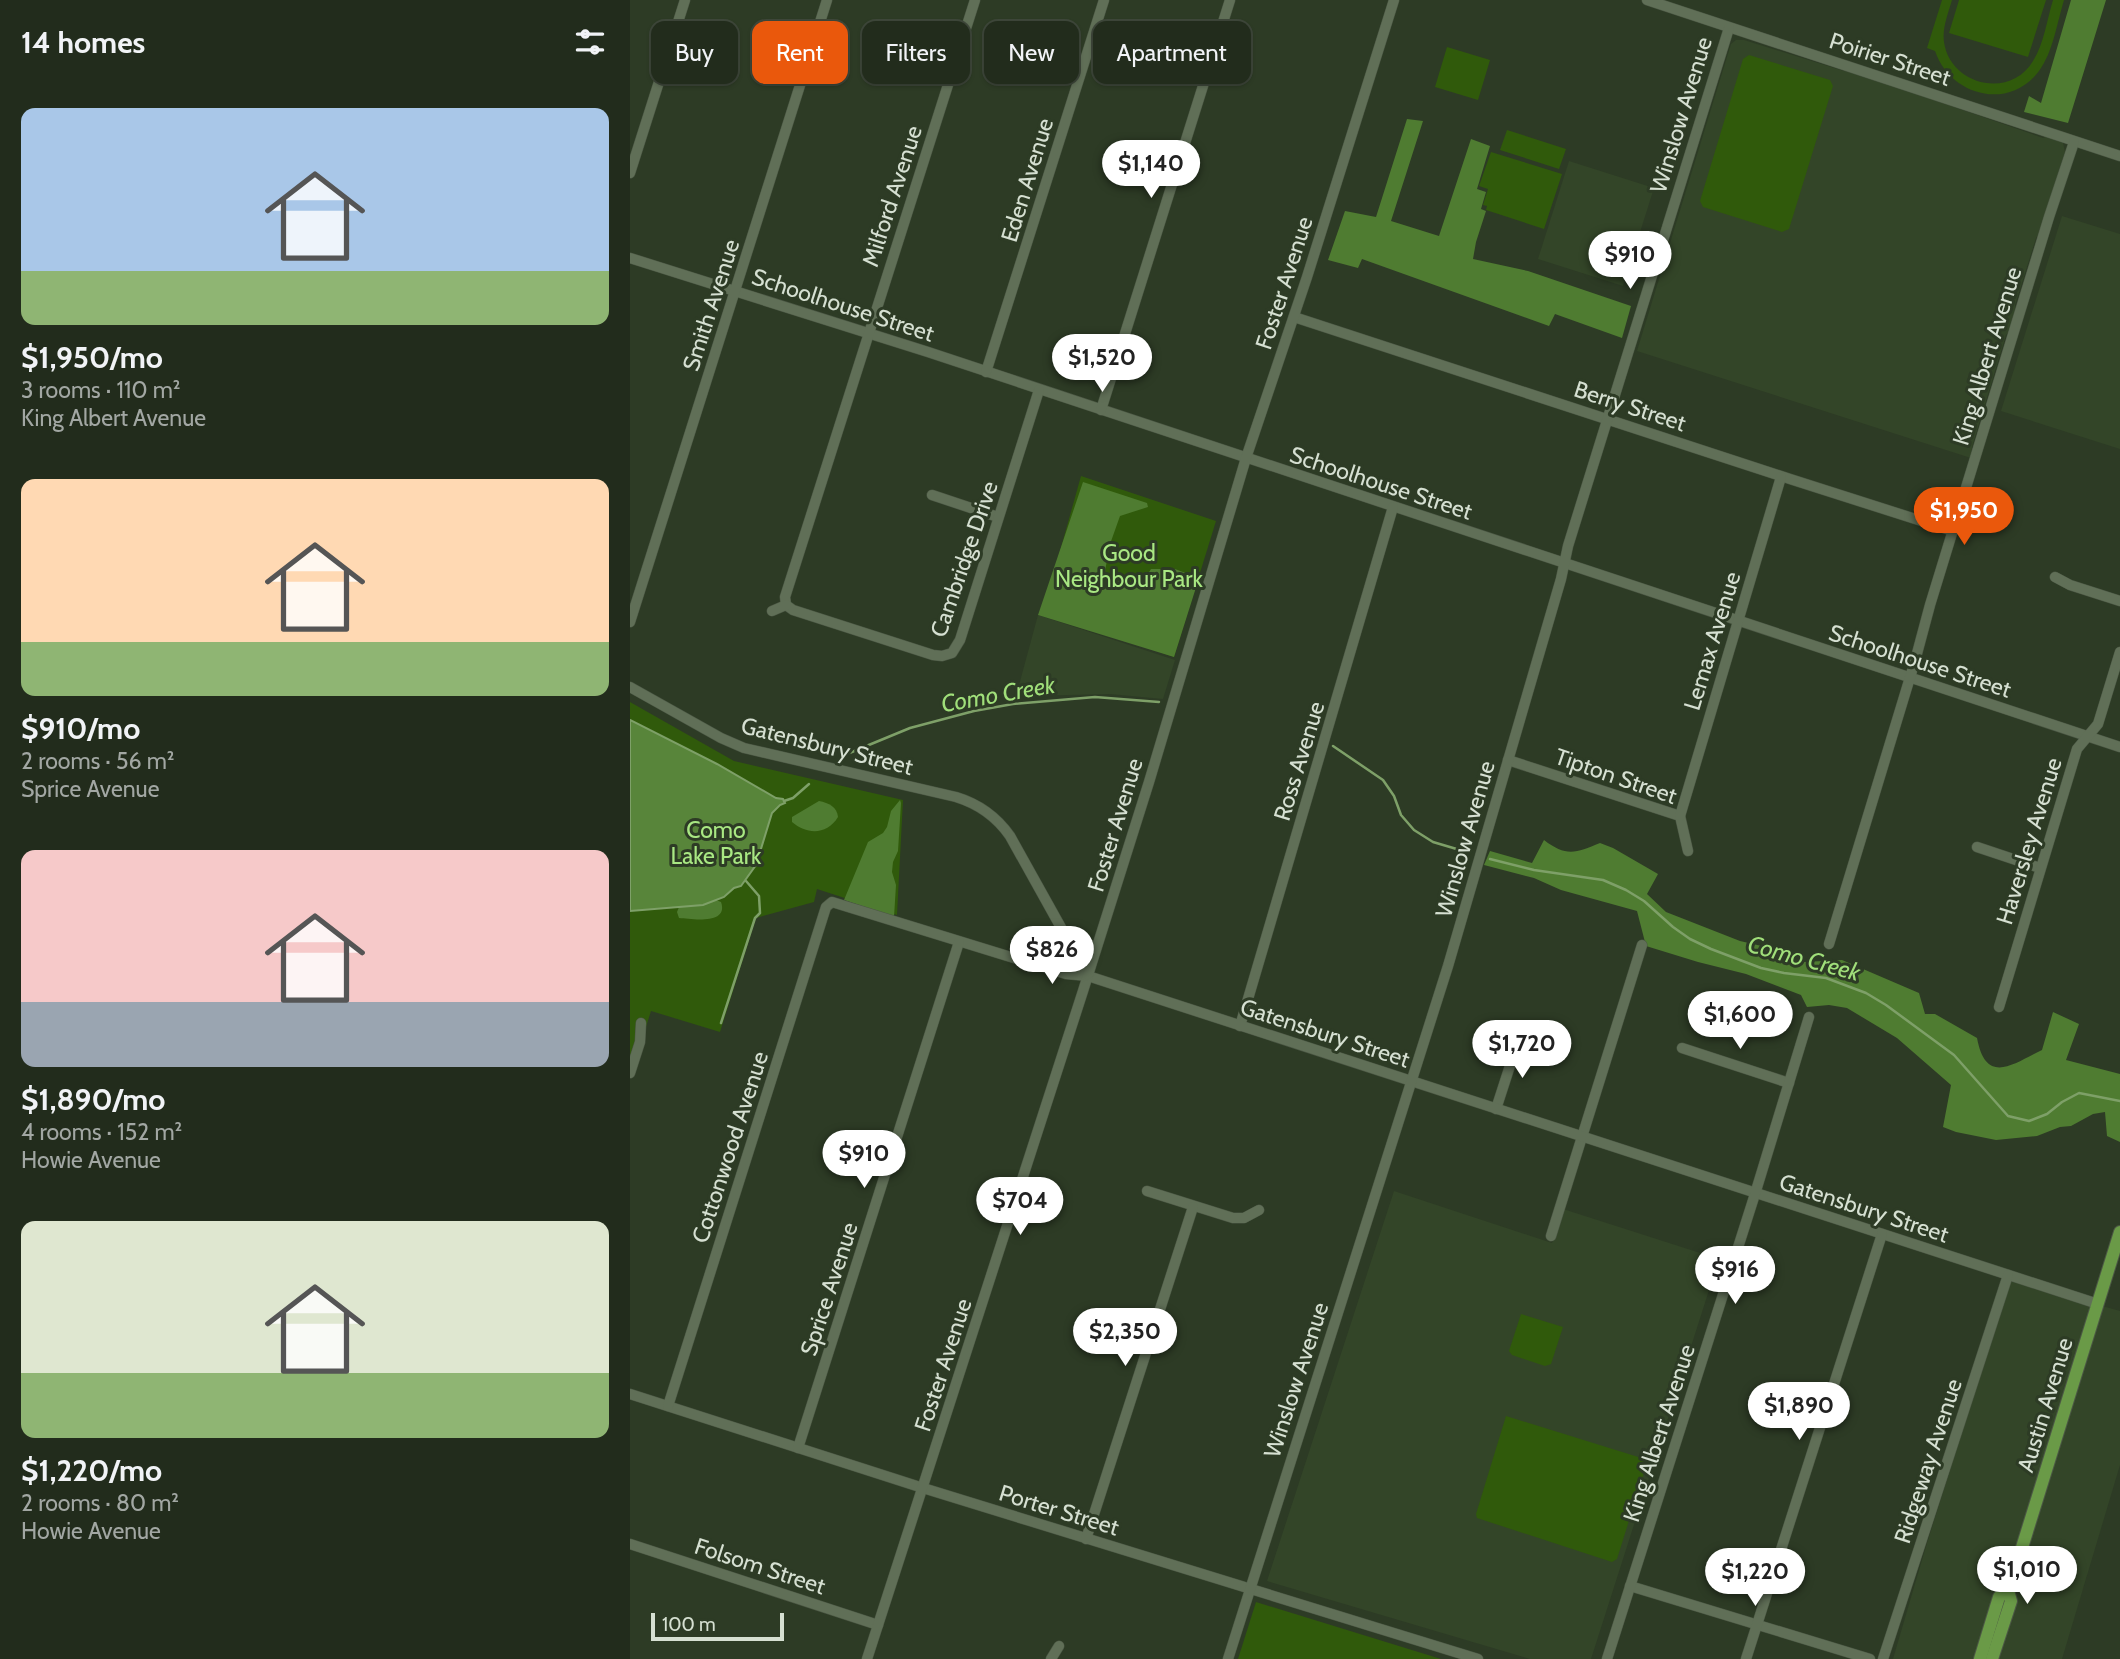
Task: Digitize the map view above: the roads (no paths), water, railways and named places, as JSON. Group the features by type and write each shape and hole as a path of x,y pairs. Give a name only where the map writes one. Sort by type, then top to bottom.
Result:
{"main road":[{"name":"Austin Avenue","path":"1992,1659 2011,1601 2008,1590 2120,1232"},
{"name":"Austin Avenue","path":"1980,1659 1999,1597 2008,1590"}],"street":[{"path":"630,173 685,0"},
{"name":"Smith Avenue","path":"630,622 827,0"},
{"name":"Milford Avenue","path":"786,605 785,597 975,0"},
{"name":"Eden Avenue","path":"986,372 1104,0"},
{"path":"1101,410 1230,0"},
{"name":"Foster Avenue","path":"867,1659 1088,976 1246,458 1294,317 1394,0"},
{"name":"Poirier Street","path":"1647,0 2120,156"},
{"name":"Winslow Avenue","path":"1228,1659 1448,966 1568,546 1729,28"},
{"name":"King Albert Avenue","path":"1829,944 2020,310 2074,142"},
{"name":"Schoolhouse Street","path":"630,257 869,333 2120,747"},
{"name":"Berry Street","path":"1294,317 1954,531"},
{"name":"Cambridge Drive","path":"786,605 793,610 933,655 953,653 960,640 1039,390"},
{"name":"Lemax Avenue","path":"1679,816 1782,477"},
{"path":"932,495 998,517"},
{"name":"Ross Avenue","path":"1240,1026 1393,507"},
{"path":"2055,577 2070,585 2120,601"},
{"path":"772,611 786,605"},
{"name":"Haversley Avenue","path":"1999,1007 2077,749 2098,724 2120,652"},
{"name":"Gatensbury Street","path":"630,687 744,748 956,797 979,806 996,818 1010,836 1088,976 2098,1304"},
{"name":"Tipton Street","path":"1507,761 1679,816 1688,851"},
{"path":"1977,847 2040,868"},
{"name":"Cottonwood Avenue","path":"668,1406 826,907 832,902 959,942"},
{"path":"959,942 1066,974 1088,976"},
{"name":"Sprice Avenue","path":"798,1448 959,942"},
{"path":"1551,1236 1642,945"},
{"name":"King Albert Avenue","path":"1607,1659 1809,1017"},
{"path":"630,1073 640,1042 641,1023"},
{"path":"1496,1109 1518,1041"},
{"path":"1682,1048 1789,1083"},
{"path":"1147,1191 1233,1219 1244,1218 1259,1210"},
{"path":"1086,1539 1193,1207"},
{"path":"1746,1659 1882,1234"},
{"name":"Ridgeway Avenue","path":"1883,1659 2007,1275"},
{"name":"Porter Street","path":"630,1394 1086,1539 1478,1659"},
{"name":"Folsom Street","path":"630,1544 878,1625"},
{"path":"1630,1586 1870,1659"},
{"path":"1051,1659 1059,1647"}],"waterway":[{"name":"Como Creek","path":"847,754 910,728 1013,704 1095,697 1159,702"},
{"name":"Como Creek","path":"1333,746 1383,780 1394,796 1401,815 1414,830 1433,842 1460,850"},
{"name":"Como Creek","path":"784,801 793,798 809,784"},
{"name":"Como Creek","path":"1490,859 1534,870 1603,880 1644,901 1673,927 1711,949 1761,968 1826,978 1866,993 1954,1055 2008,1116 2029,1121 2047,1114 2079,1093 2120,1101"},
{"path":"721,1023 755,918 760,913 759,896 746,881"}],"park label":[{"name":"Good Neighbour Park","path":"1129,566"},
{"name":"Como Lake Park","path":"716,843"}]}
